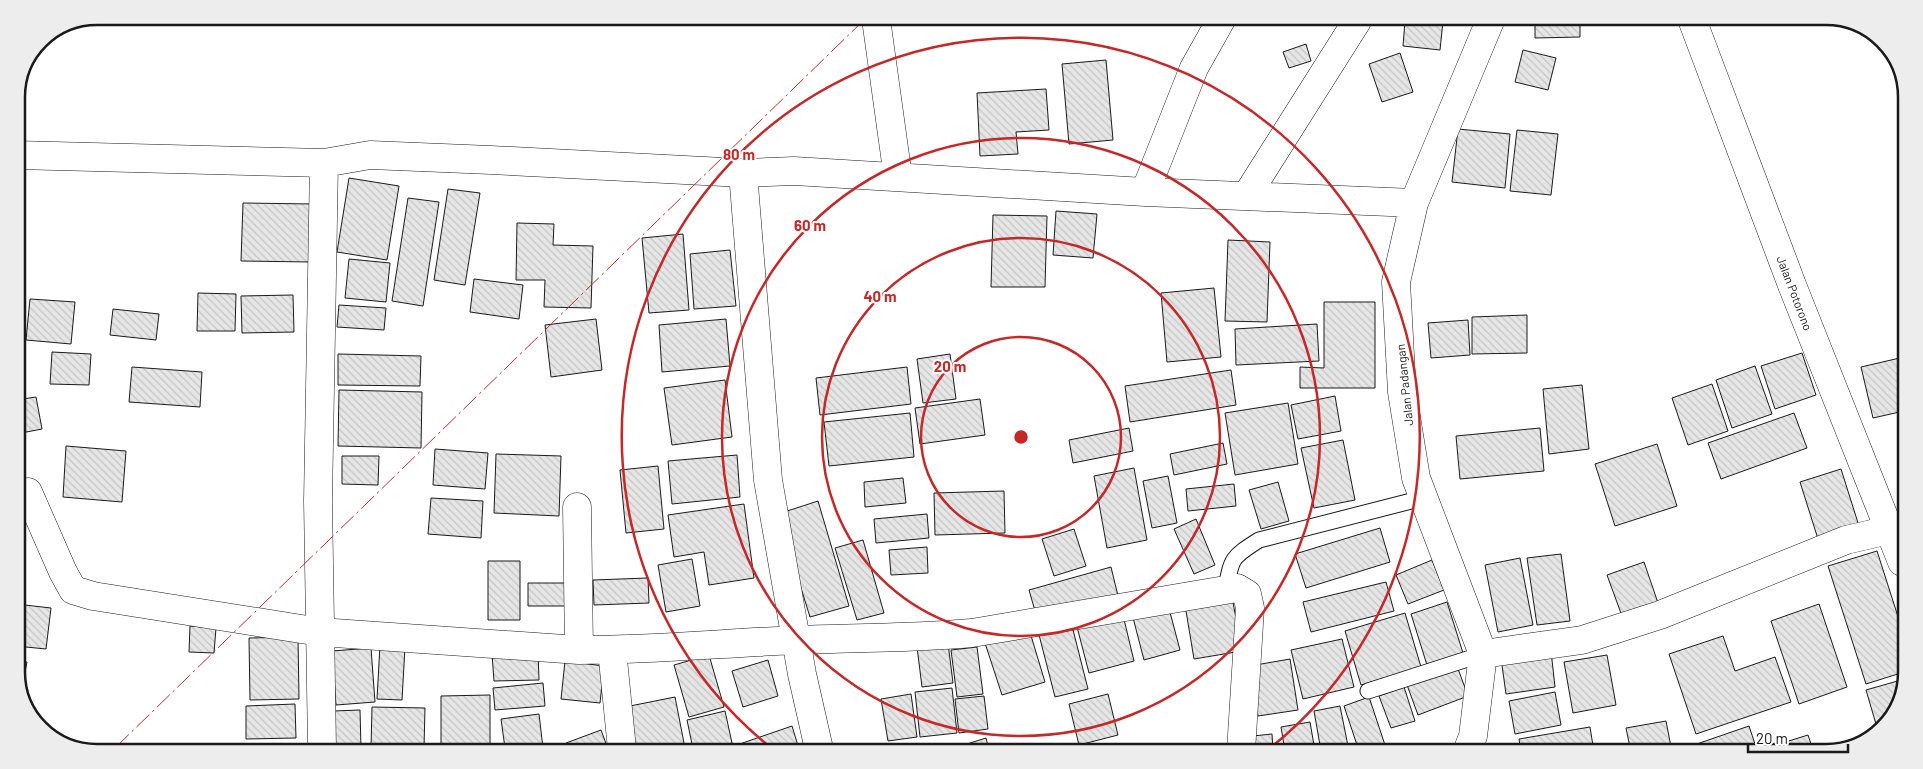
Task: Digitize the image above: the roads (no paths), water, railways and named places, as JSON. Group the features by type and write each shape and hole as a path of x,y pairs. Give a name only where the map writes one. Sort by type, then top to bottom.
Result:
{"street":[{"path":"877,25 898,177"},
{"path":"1145,192 1194,68 1218,25"},
{"path":"1247,195 1353,25"},
{"name":"Jalan Padangan","path":"1470,744 1473,736 1483,654 1416,478 1402,392 1396,282 1414,203 1488,25"},
{"name":"Jalan Potorono","path":"1694,25 1792,284 1898,552"},
{"path":"25,155 324,163 370,155 743,173 794,171 1145,192 1414,203"},
{"path":"322,744 318,501 324,163"},
{"path":"743,173 768,480 796,640 818,744"},
{"path":"28,492 63,572 73,590 93,596 320,632 579,650 972,633 1237,588 1247,594 1250,608 1241,744"},
{"path":"577,507 579,650"},
{"path":"1483,654 1582,640 1660,615 1846,540 1889,530"},
{"path":"612,650 621,744"}],"lane":[{"path":"1226,590 1230,565 1239,553 1259,540 1423,498"},
{"path":"1368,691 1483,654"}]}
